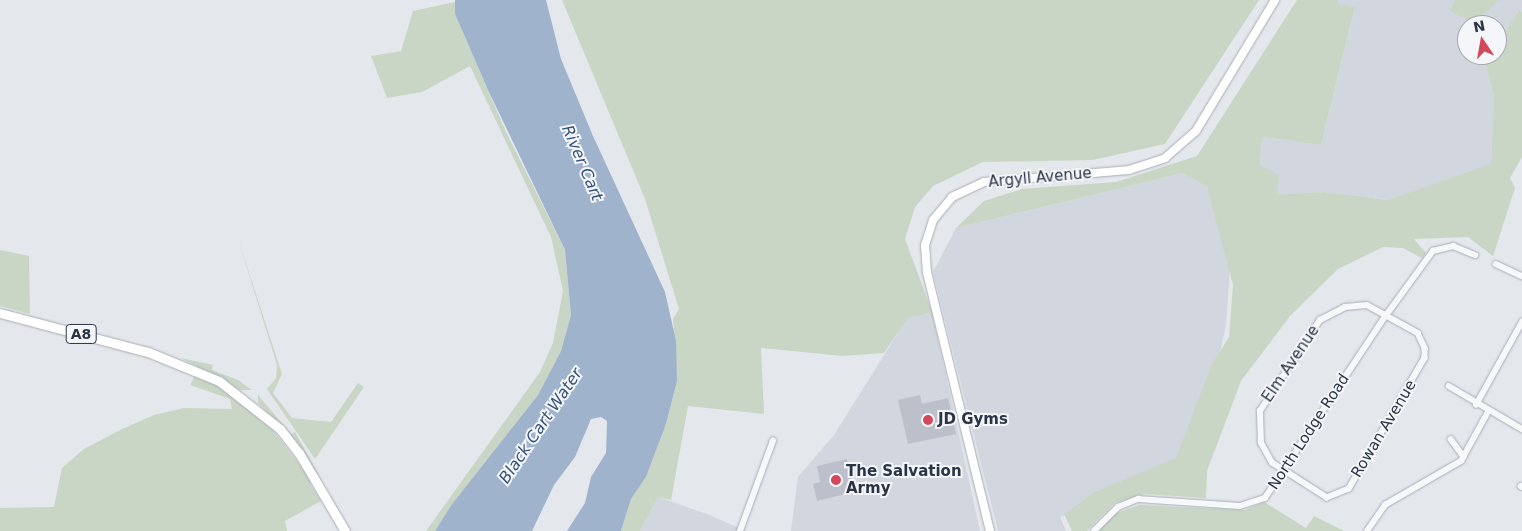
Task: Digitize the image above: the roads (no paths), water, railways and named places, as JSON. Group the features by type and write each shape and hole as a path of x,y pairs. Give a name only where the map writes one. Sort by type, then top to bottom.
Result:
{"main road":[{"name":"A8","path":"0,313 148,352 220,381 280,429 299,453 345,531"}],"street":[{"name":"Argyll Avenue","path":"990,531 927,273 925,245 936,215 952,197 984,182 1129,170 1165,158 1196,130 1275,0"},
{"name":"North Lodge Road","path":"1094,531 1118,508 1138,499 1248,506 1264,498 1387,314 1433,251 1453,246 1474,255"},
{"path":"1496,264 1521,274"},
{"name":"Elm Avenue","path":"1283,472 1270,460 1261,443 1259,420 1263,402 1320,320 1337,310 1356,304 1378,308 1387,314"},
{"name":"Rowan Avenue","path":"1283,472 1327,498 1348,489 1425,358 1425,348 1418,333 1387,314"},
{"path":"1476,404 1522,322"},
{"path":"1449,386 1488,412 1522,430"},
{"path":"1367,531 1385,505 1464,457 1488,412"},
{"path":"1451,439 1464,457"},
{"path":"740,531 772,441"}],"water":[{"path":"455,0 546,0 561,59 593,136 665,292 676,341 677,381 666,424 646,477 631,499 621,531 567,531 585,503 591,477 606,453 607,421 601,417 591,419 575,457 554,485 532,531 435,531 452,504 538,395 561,351 571,315 565,250 488,90 455,14"}],"place":[{"name":"JD Gyms","path":"928,420"},
{"name":"The Salvation Army","path":"836,480"}],"water label":[{"name":"River Cart","path":"582,163"},
{"name":"Black Cart Water","path":"541,426"}]}
